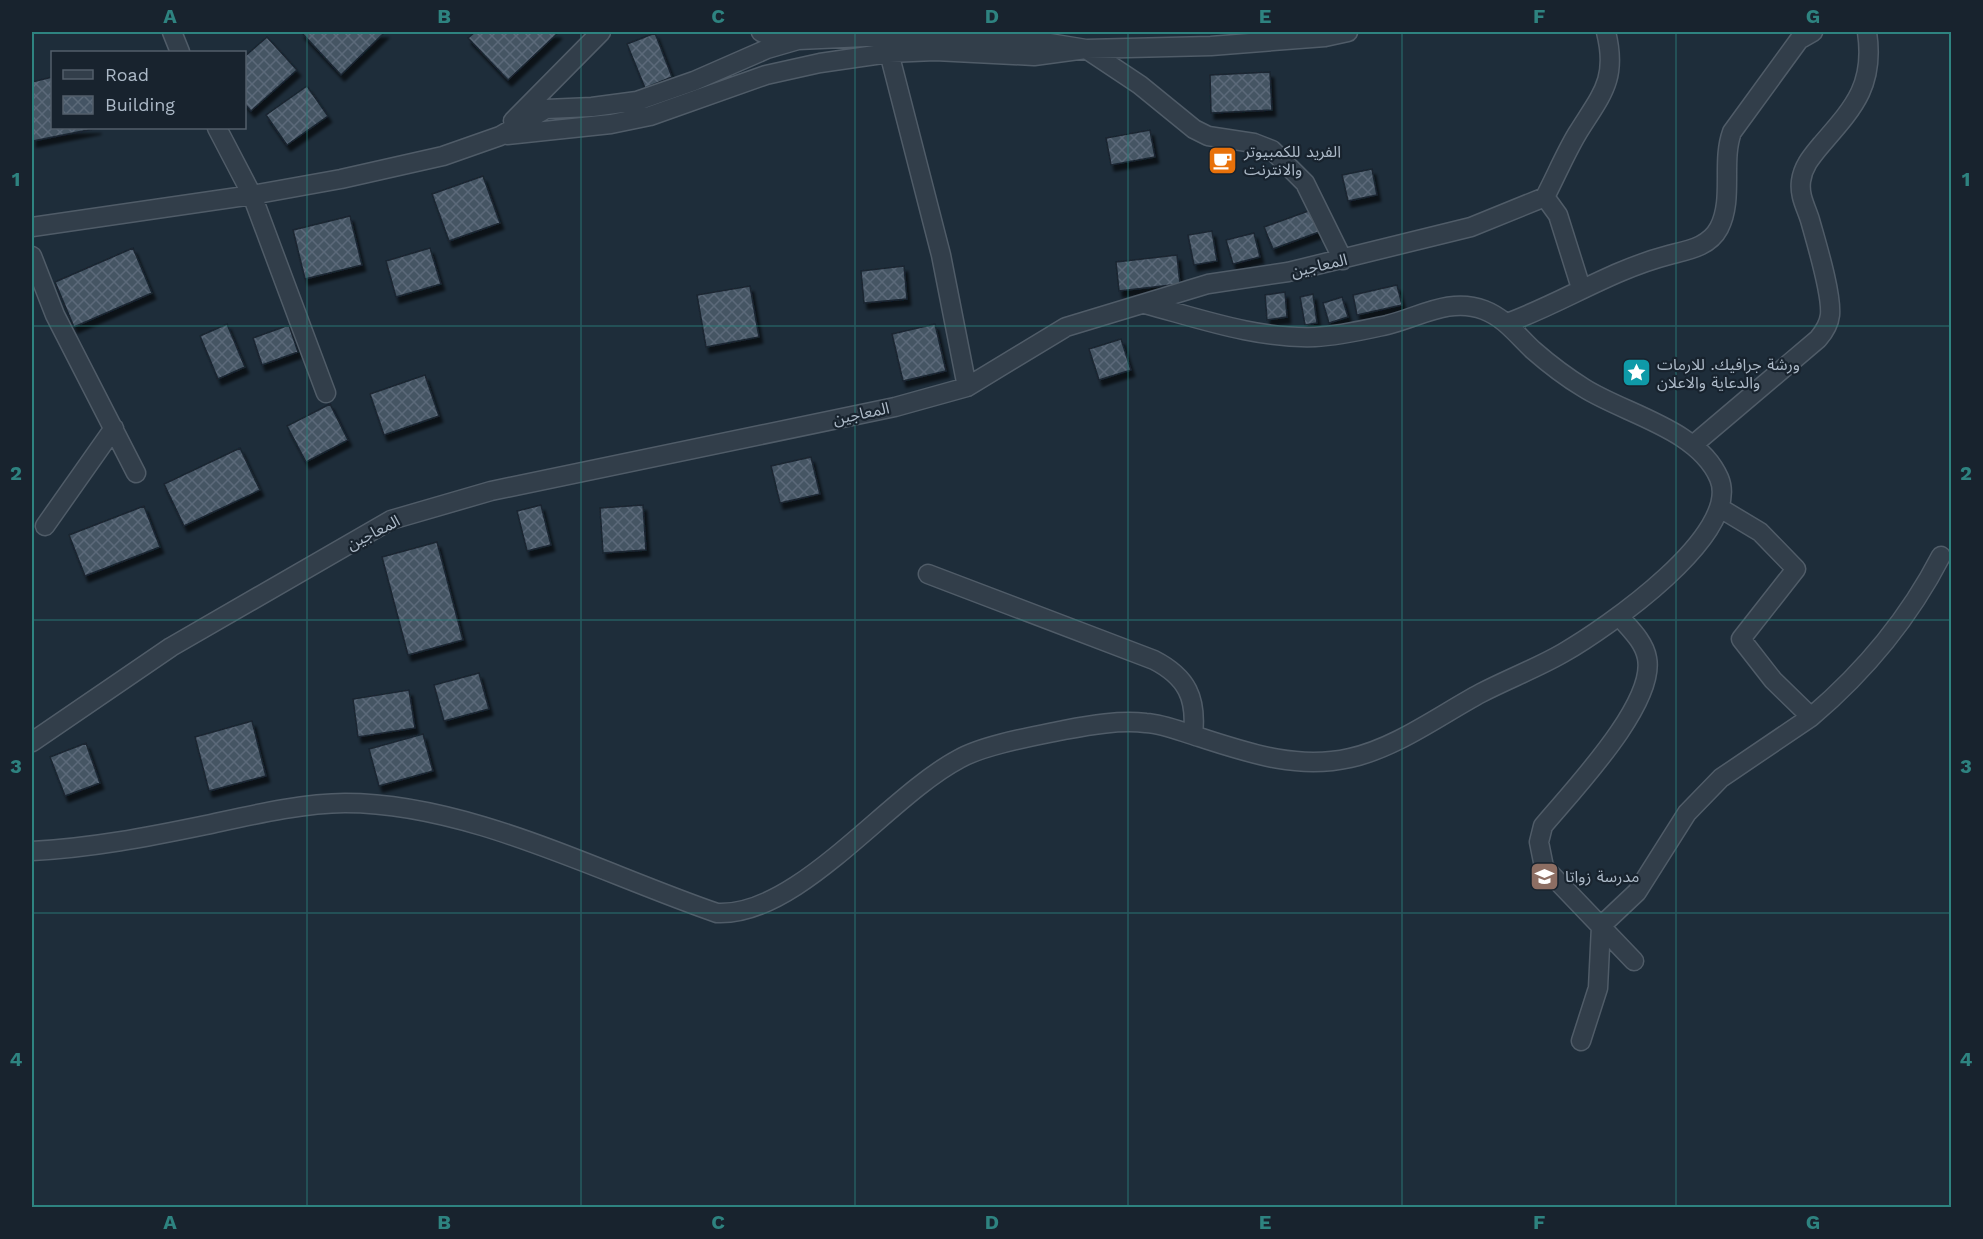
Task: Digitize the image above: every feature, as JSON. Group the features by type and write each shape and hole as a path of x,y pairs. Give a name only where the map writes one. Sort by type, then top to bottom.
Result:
{"street":[{"path":"172,32 180,51"},
{"path":"500,136 601,32"},
{"path":"760,32 786,37 826,37 935,51 1034,56 1086,49 1211,46 1325,38 1348,32"},
{"path":"1581,288 1558,215 1545,197 1576,136 1601,99 1610,78 1612,66 1606,32"},
{"path":"1507,323 1581,288 1644,262 1698,248 1714,235 1723,218 1727,150 1732,132 1799,40 1813,32"},
{"path":"1693,445 1818,339 1828,323 1830,304 1812,228 1802,199 1801,180 1813,155 1855,106 1861,93 1869,65 1867,32"},
{"path":"32,227 252,195 341,179 443,156 500,136 546,109 592,107 637,101 786,37"},
{"path":"500,136 611,124 672,109 766,75 887,44"},
{"path":"887,44 941,255 967,387"},
{"path":"1086,49 1160,100 1194,129 1208,135 1254,143 1272,150 1285,160 1305,183 1343,260"},
{"path":"218,129 252,195 326,393"},
{"name":"المعاجين","path":"32,742 171,647 391,520 491,491 895,406 967,387 1066,327 1208,284 1288,272 1471,227 1545,197"},
{"path":"32,256 55,315 136,473"},
{"path":"32,851 128,841 255,815 342,803 387,805 434,813 565,855 717,913 738,914 764,904 797,885 921,784 962,757 1061,731 1111,723 1150,723 1263,758 1312,764 1354,758 1397,739 1485,691 1562,654 1619,616 1671,573 1703,534 1720,508 1722,494 1719,479 1709,462 1693,445 1644,417 1574,382 1529,346 1507,323 1483,309 1456,304 1390,324 1321,337 1278,337 1145,304"},
{"path":"45,526 114,428"},
{"path":"1720,508 1760,532 1796,569 1742,639 1773,680 1811,717"},
{"path":"1581,1041 1598,988 1601,926 1637,892 1687,813 1721,778 1811,717 1832,700 1907,616 1941,556"},
{"path":"928,574 1154,660 1174,670 1185,684 1193,703 1195,716 1193,735"},
{"path":"1619,616 1639,640 1647,656 1648,673 1640,696 1622,728 1543,826 1539,842 1544,867 1634,962"}],"building":[{"path":"301,32 385,32 341,75"},
{"path":"475,32 558,33 508,80 468,38"},
{"path":"655,33 672,77 645,88 627,44"},
{"path":"267,37 297,70 251,111 246,105 246,55"},
{"path":"1270,72 1272,110 1211,113 1210,75"},
{"path":"51,77 51,129 93,129 33,141 32,82"},
{"path":"307,86 328,116 287,145 266,115"},
{"path":"1150,130 1155,157 1111,165 1106,138"},
{"path":"1372,169 1377,195 1348,201 1342,175"},
{"path":"483,176 500,223 449,241 432,194"},
{"path":"1311,210 1319,232 1273,249 1264,227"},
{"path":"350,216 362,265 305,279 293,230"},
{"path":"1212,231 1217,261 1194,265 1188,235"},
{"path":"1254,233 1260,257 1233,264 1226,240"},
{"path":"133,248 152,293 74,327 55,282"},
{"path":"430,248 441,284 396,297 386,261"},
{"path":"1177,255 1180,284 1119,291 1116,262"},
{"path":"904,266 907,299 864,303 861,271"},
{"path":"1397,285 1402,305 1357,315 1353,295"},
{"path":"750,286 759,337 706,347 697,295"},
{"path":"1285,292 1287,317 1267,320 1265,295"},
{"path":"1313,294 1317,323 1305,325 1300,297"},
{"path":"1342,297 1348,317 1329,323 1323,303"},
{"path":"227,324 245,367 218,379 200,336"},
{"path":"935,324 946,371 903,381 892,334"},
{"path":"289,325 298,352 262,365 253,338"},
{"path":"1121,339 1131,370 1099,380 1089,349"},
{"path":"425,375 439,416 384,435 370,394"},
{"path":"330,404 348,440 306,462 287,426"},
{"path":"240,448 260,490 184,526 164,484"},
{"path":"811,457 820,494 780,503 771,466"},
{"path":"541,505 551,545 527,551 517,511"},
{"path":"643,505 646,550 603,553 600,508"},
{"path":"144,506 160,547 85,576 69,535"},
{"path":"437,542 463,640 408,655 382,557"},
{"path":"479,673 489,709 444,721 434,685"},
{"path":"409,690 415,728 358,737 353,699"},
{"path":"252,721 266,776 209,791 195,737"},
{"path":"423,734 433,771 379,786 369,749"},
{"path":"86,743 100,783 65,796 50,757"}],"place":[{"name":"الفريد للكمبيوتر والانترنت","path":"1223,160"},
{"name":"ورشة جرافيك. للارمات والدعاية والاعلان","path":"1636,373"},
{"name":"مدرسة زواتا","path":"1544,876"}]}
